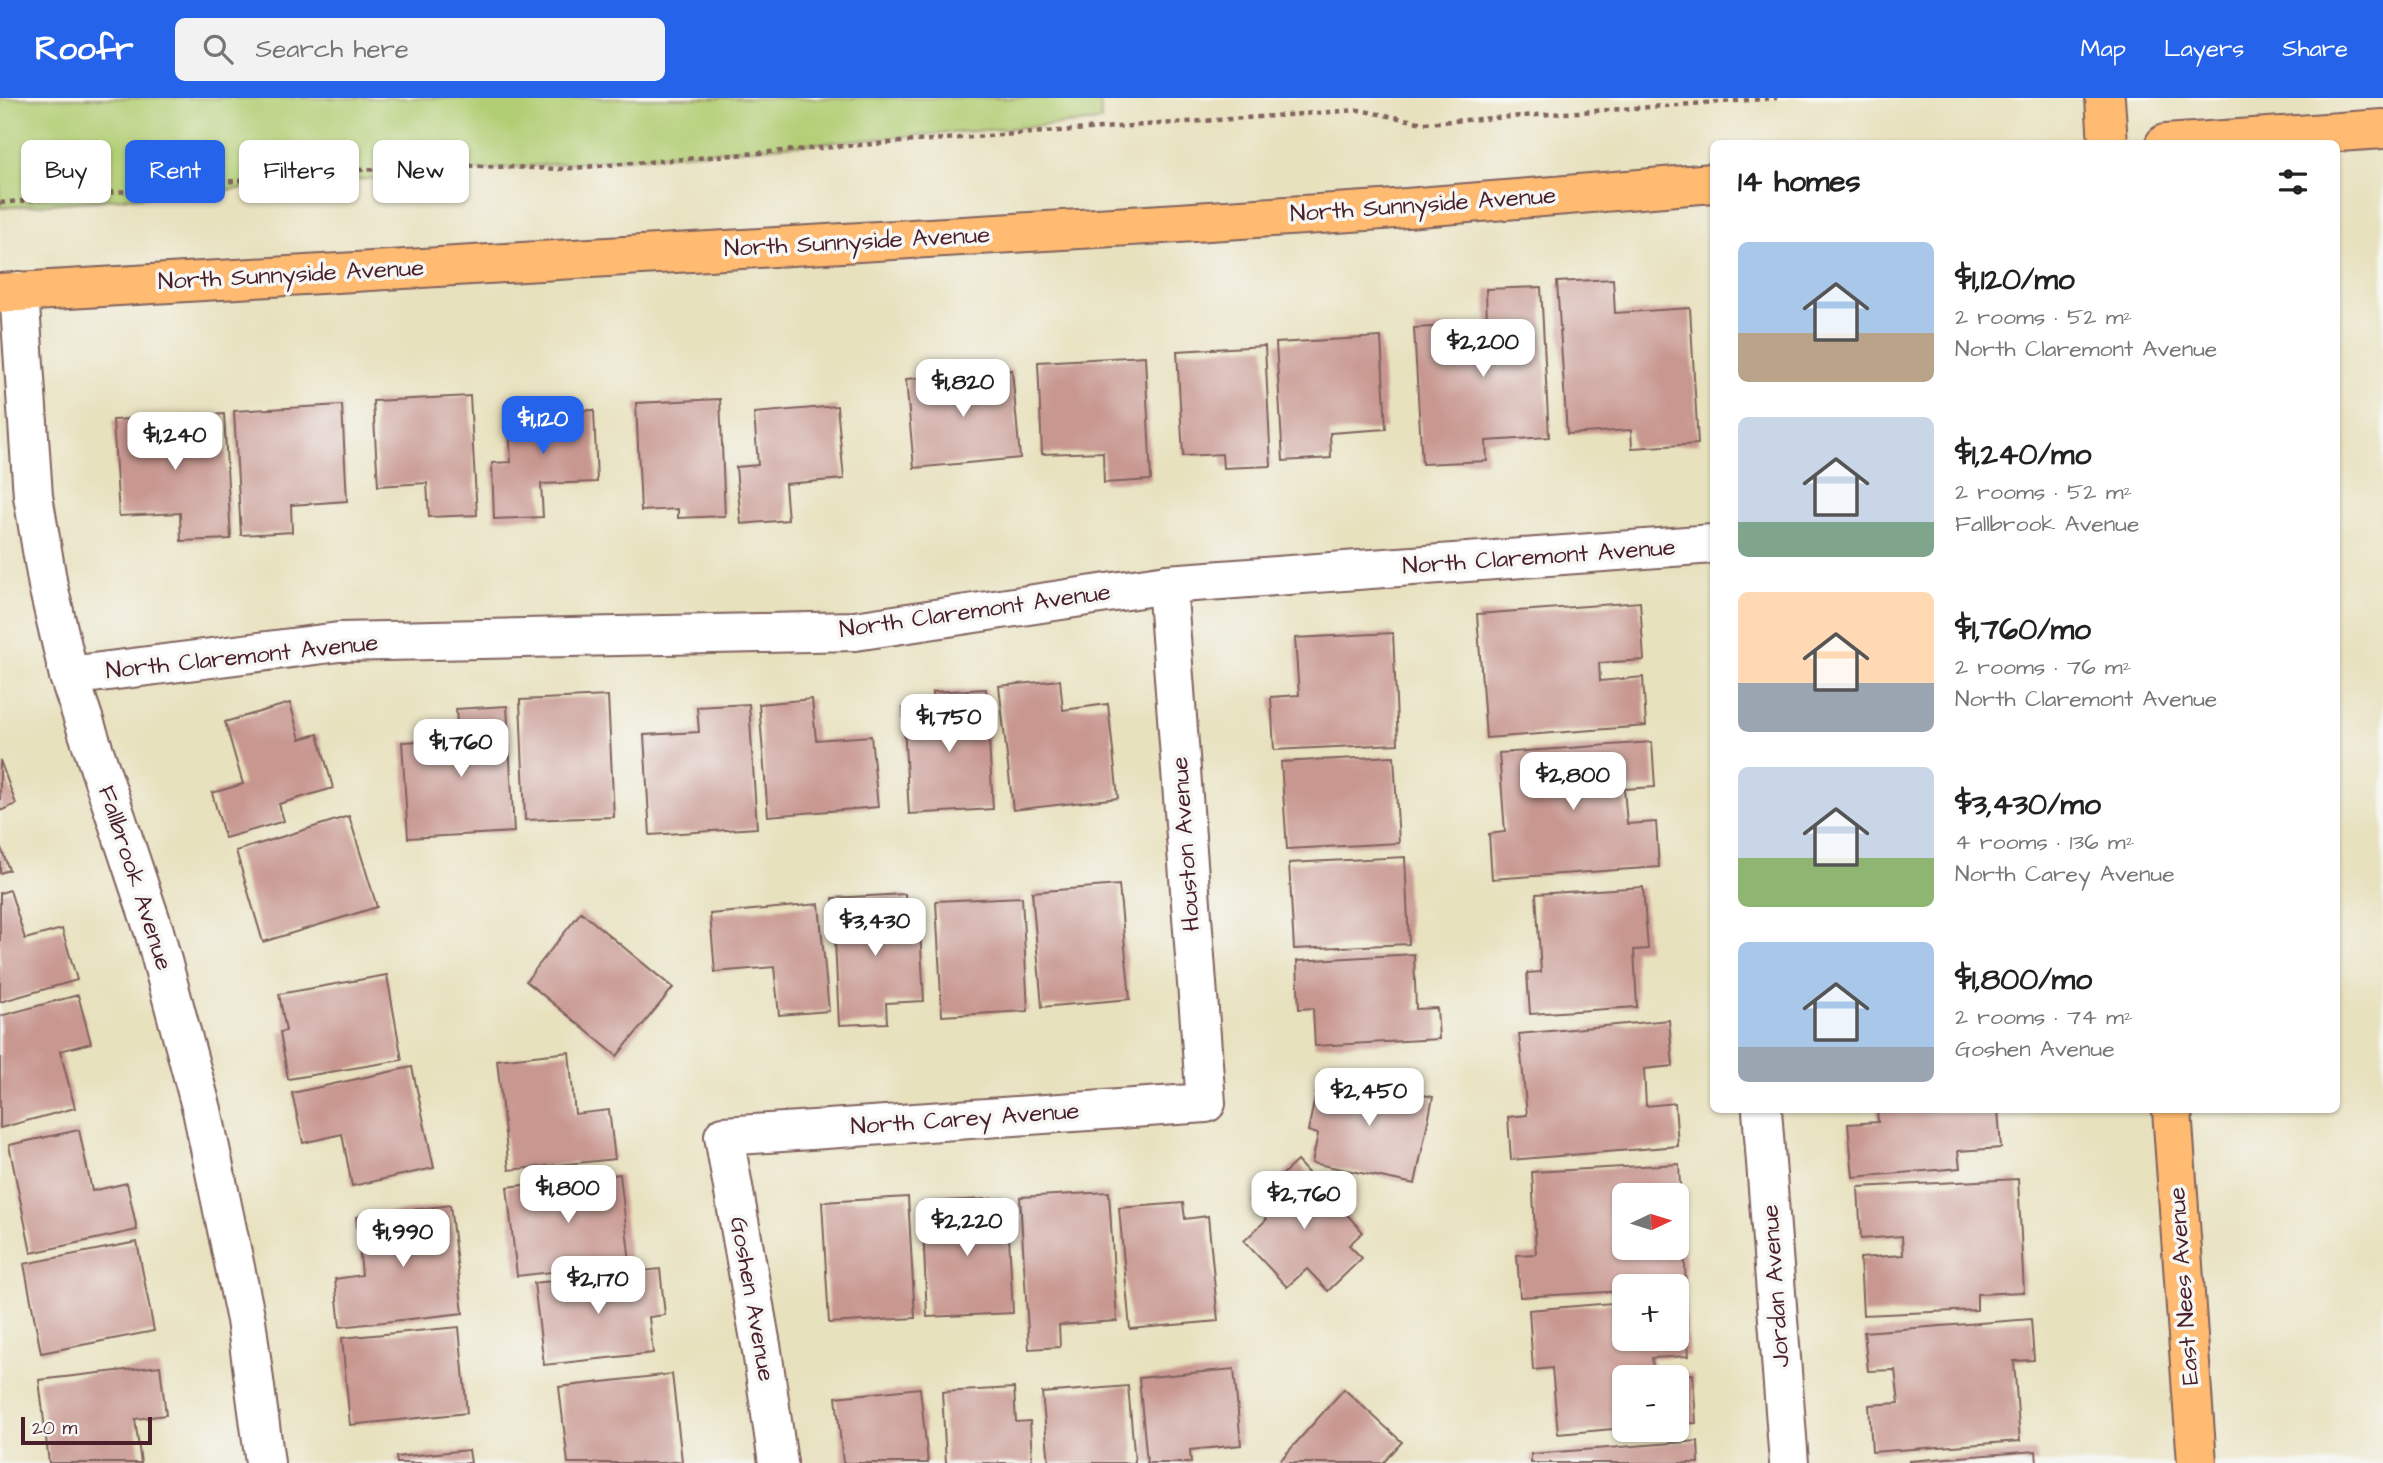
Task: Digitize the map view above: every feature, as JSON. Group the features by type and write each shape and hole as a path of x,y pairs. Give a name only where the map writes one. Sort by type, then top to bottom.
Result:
{"main road":[{"path":"2105,98 2108,140"},
{"path":"2223,140 2383,129"},
{"name":"North Sunnyside Avenue","path":"10,292 1230,220 1710,183"},
{"name":"East Nees Avenue","path":"2172,1113 2196,1463"}],"street":[{"name":"Fallbrook Avenue","path":"10,292 33,496 48,586 69,676 154,931 202,1110 246,1320 265,1463"},
{"name":"North Claremont Avenue","path":"69,676 339,642 855,631 1167,584 1710,544"},
{"name":"Houston Avenue","path":"1167,584 1206,1103"},
{"name":"North Carey Avenue","path":"724,1136 1206,1103"},
{"name":"Jordan Avenue","path":"1762,1113 1789,1463"},
{"name":"Goshen Avenue","path":"724,1136 762,1351 778,1463"}],"path":[{"path":"0,203 341,171 456,165 560,169 1359,110 1424,123 1777,98"}],"green space":[{"path":"0,98 1100,98 1101,121 469,171 469,140 373,140 373,179 359,180 359,140 239,140 239,189 225,190 225,140 125,140 125,198 111,199 111,140 21,140 21,203 63,203 0,208"}],"building":[{"path":"1613,279 1615,313 1690,308 1698,444 1632,448 1631,430 1567,434 1557,282"},
{"path":"1541,287 1549,437 1486,441 1487,461 1422,464 1414,328 1487,324 1486,289"},
{"path":"1381,337 1386,429 1330,433 1331,458 1283,461 1276,343"},
{"path":"1265,346 1271,466 1223,468 1222,454 1183,456 1177,351"},
{"path":"1145,356 1151,480 1104,483 1103,452 1042,454 1038,362"},
{"path":"1012,370 1020,458 914,468 906,379"},
{"path":"470,396 477,515 429,517 427,483 378,486 373,401"},
{"path":"554,399 555,411 594,410 597,482 541,484 543,517 494,519 492,463 511,462 508,401"},
{"path":"720,399 725,516 678,518 678,509 641,511 636,403"},
{"path":"342,405 347,501 291,505 292,532 241,535 234,411"},
{"path":"837,406 844,479 785,484 788,520 741,524 736,467 758,465 754,413"},
{"path":"224,414 231,539 181,541 180,513 119,516 113,420"},
{"path":"1640,602 1644,660 1599,663 1600,681 1643,677 1646,726 1486,738 1477,614"},
{"path":"1393,633 1398,744 1274,750 1271,697 1299,695 1295,638"},
{"path":"1060,680 1063,710 1108,704 1118,798 1013,810 999,686"},
{"path":"986,689 993,809 909,814 903,708 934,706 933,692"},
{"path":"608,696 614,817 525,820 520,700"},
{"path":"812,699 816,740 871,736 878,807 768,816 759,704"},
{"path":"290,703 300,739 318,734 333,788 279,804 284,821 225,838 212,793 243,784 225,722"},
{"path":"749,704 757,828 650,835 644,735 699,732 697,707"},
{"path":"507,706 514,832 408,838 402,742 458,739 456,709"},
{"path":"1652,742 1655,787 1624,789 1627,824 1656,822 1659,867 1492,879 1489,834 1505,832 1499,753"},
{"path":"1394,756 1399,843 1287,849 1281,762"},
{"path":"0,760 16,804 0,811"},
{"path":"349,816 377,907 263,942 236,851"},
{"path":"0,845 9,870 0,873"},
{"path":"1405,857 1409,944 1294,949 1289,863"},
{"path":"1119,885 1130,999 1042,1007 1032,892"},
{"path":"1643,887 1648,949 1634,950 1637,1007 1530,1014 1527,973 1541,972 1536,894"},
{"path":"10,890 25,939 62,929 77,980 0,1002 0,893"},
{"path":"905,894 907,929 920,929 924,1001 886,1003 887,1023 839,1025 833,898"},
{"path":"1022,897 1028,1011 942,1016 936,901"},
{"path":"819,904 829,1011 779,1015 774,967 715,972 710,914"},
{"path":"581,912 673,988 617,1056 526,981"},
{"path":"1414,954 1416,1009 1437,1008 1439,1039 1315,1046 1313,1008 1299,1009 1297,961"},
{"path":"387,975 402,1060 288,1079 280,1032 286,1031 279,994"},
{"path":"78,995 91,1043 60,1051 75,1108 0,1128 0,1016"},
{"path":"1669,1020 1673,1066 1644,1069 1646,1106 1675,1103 1678,1146 1511,1160 1508,1117 1527,1115 1519,1034"},
{"path":"569,1052 575,1114 609,1110 615,1159 509,1170 497,1060"},
{"path":"412,1067 434,1168 352,1186 342,1134 303,1143 292,1093"},
{"path":"1320,1073 1433,1097 1415,1184 1312,1163 1318,1134 1308,1131"},
{"path":"1877,1113 1998,1113 2001,1148 1958,1151 1960,1168 1853,1177 1848,1124 1878,1122"},
{"path":"79,1130 92,1191 127,1183 137,1230 31,1253 9,1145"},
{"path":"1297,1161 1363,1232 1349,1245 1362,1258 1328,1291 1307,1269 1287,1287 1244,1241 1267,1219 1252,1203"},
{"path":"1679,1164 1680,1183 1612,1183 1612,1260 1685,1260 1685,1274 1612,1274 1612,1292 1520,1297 1517,1255 1536,1254 1532,1172"},
{"path":"620,1174 630,1263 517,1276 507,1187"},
{"path":"2018,1179 2024,1292 1977,1294 1977,1310 1863,1315 1860,1258 1903,1255 1902,1236 1861,1239 1858,1187"},
{"path":"1109,1192 1117,1321 1059,1325 1060,1347 1029,1349 1020,1197"},
{"path":"908,1197 915,1318 829,1323 822,1202"},
{"path":"1007,1198 1013,1313 927,1317 922,1202"},
{"path":"1183,1203 1185,1219 1208,1216 1218,1321 1130,1329 1119,1208"},
{"path":"450,1205 463,1313 340,1327 335,1279 362,1275 356,1217"},
{"path":"137,1242 154,1331 41,1353 24,1264"},
{"path":"660,1269 665,1315 649,1317 653,1353 544,1365 534,1283"},
{"path":"1612,1303 1612,1351 1689,1351 1689,1356 1652,1358 1653,1365 1612,1365 1612,1429 1558,1434 1552,1368 1533,1370 1529,1310"},
{"path":"2031,1319 2034,1360 2014,1361 2020,1441 1872,1452 1869,1405 1899,1403 1895,1370 1868,1371 1864,1332"},
{"path":"459,1327 467,1413 350,1425 342,1338"},
{"path":"160,1366 166,1415 135,1419 141,1463 49,1463 39,1380"},
{"path":"1234,1369 1241,1445 1190,1450 1191,1463 1147,1463 1139,1378"},
{"path":"672,1374 682,1461 568,1463 559,1387"},
{"path":"1689,1374 1693,1374 1696,1423 1689,1423"},
{"path":"1128,1386 1135,1463 1049,1463 1042,1393"},
{"path":"920,1388 928,1463 843,1463 836,1397"},
{"path":"1014,1388 1016,1422 1030,1421 1032,1463 946,1463 942,1392"},
{"path":"1344,1389 1402,1442 1383,1463 1278,1463"},
{"path":"1698,1441 1699,1463 1531,1463 1531,1454"},
{"path":"469,1450 471,1463 397,1463 396,1457"},
{"path":"2036,1451 2037,1463 1909,1463 1909,1461"}]}
